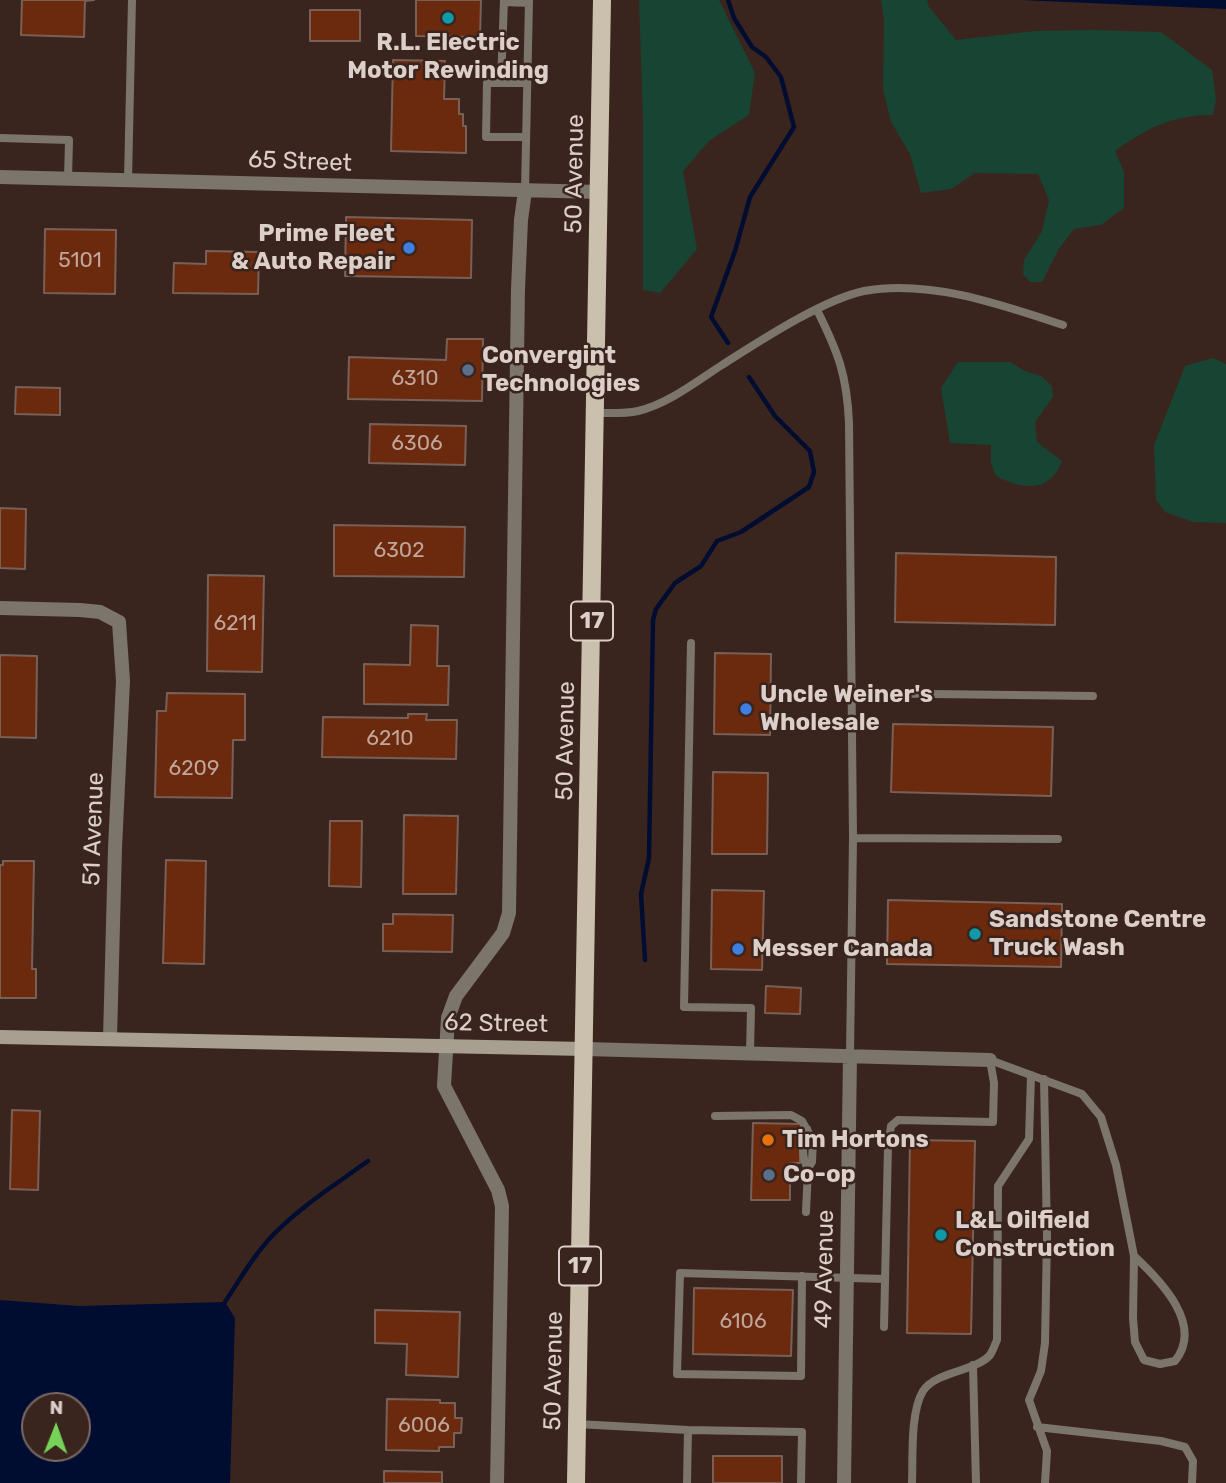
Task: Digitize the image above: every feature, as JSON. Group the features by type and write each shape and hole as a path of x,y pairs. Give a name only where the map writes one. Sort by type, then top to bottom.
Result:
{"main road":[{"name":"50 Avenue","path":"576,1483 602,0"},
{"name":"62 Street","path":"0,1037 585,1049"}],"street":[{"name":"65 Street","path":"0,177 599,192"},
{"path":"497,1483 502,1206 498,1189 444,1086 448,1018 456,996 503,933 509,912 518,303 524,191"},
{"name":"51 Avenue","path":"0,608 100,612 119,622 123,681 110,1039"},
{"name":"62 Street","path":"585,1049 990,1060"},
{"name":"49 Avenue","path":"845,1483 850,1055"}],"lane":[{"path":"128,180 132,0"},
{"path":"501,83 504,1 529,1 524,191"},
{"path":"526,137 486,137 487,83 527,83"},
{"path":"0,138 69,140 68,179"},
{"path":"596,413 627,413 652,406 686,388 763,339 817,310 862,292 902,289 997,302 1063,325"},
{"path":"817,310 839,354 848,396 853,693 850,1055"},
{"path":"691,643 684,1007 751,1008 750,1053"},
{"path":"853,693 1093,696"},
{"path":"853,838 1058,839"},
{"path":"884,1327 888,1146 891,1126 898,1120 993,1122 994,1083 990,1060 1082,1094 1101,1117 1116,1165 1134,1256 1135,1342 1144,1360 1160,1364 1174,1361 1182,1352 1185,1323 1158,1279 1134,1256"},
{"path":"912,1483 914,1423 923,1391 942,1378 973,1365 990,1354 996,1340 998,1186 1030,1139 1031,1074"},
{"path":"1044,1079 1047,1236 1045,1343 1041,1371 1029,1400 1047,1451 1045,1483"},
{"path":"715,1116 791,1115 802,1121 813,1140 812,1162 808,1168 806,1212"},
{"path":"802,1276 801,1377 677,1374 680,1273 802,1276 885,1279"},
{"path":"973,1365 976,1483"},
{"path":"577,1424 802,1432 801,1483"},
{"path":"1037,1427 1161,1441 1185,1447 1193,1461 1192,1483"},
{"path":"687,1483 688,1430"}],"green space":[{"path":"639,0 719,0 755,73 749,115 710,140 683,171 697,249 660,293 643,290 643,120"},
{"path":"881,0 927,0 929,7 956,40 1035,31 1161,32 1212,70 1216,99 1213,115 1185,117 1161,124 1115,151 1124,172 1124,208 1101,225 1074,229 1058,250 1042,282 1030,282 1023,274 1024,260 1042,231 1049,200 1038,174 975,173 951,189 921,193 910,154 891,122 883,89 884,21"},
{"path":"1213,358 1226,364 1226,523 1193,522 1165,512 1156,500 1154,445 1185,366"},
{"path":"958,362 1010,362 1041,376 1052,386 1053,397 1035,422 1037,442 1062,461 1050,479 1035,486 1006,481 996,476 991,464 991,445 950,443 941,388"}],"water":[{"path":"1020,0 1226,0 1226,9"},
{"path":"0,1300 79,1306 225,1302 235,1318 230,1483 0,1483"}],"building":[{"path":"22,0 94,0 85,1 84,37 21,35"},
{"name":"R.L. Electric Motor Rewinding","path":"416,0 481,0 480,37 416,36"},
{"path":"310,10 360,10 360,41 310,41"},
{"path":"393,60 445,61 444,99 459,99 459,114 463,114 463,126 466,126 466,153 391,151"},
{"name":"Prime Fleet & Auto Repair","path":"346,217 472,220 471,278 345,276"},
{"path":"45,229 116,230 115,294 44,293"},
{"path":"206,251 259,252 258,294 173,293 174,263 206,264"},
{"path":"447,339 483,339 482,401 348,399 349,357 446,360"},
{"path":"16,387 60,388 60,415 15,414"},
{"path":"370,424 466,426 465,465 369,463"},
{"path":"0,508 26,509 25,569 0,568"},
{"path":"334,525 465,527 464,577 334,576"},
{"path":"896,553 1056,557 1055,625 895,622"},
{"path":"208,575 264,576 262,672 207,671"},
{"path":"411,625 438,626 437,666 449,666 448,705 364,704 364,664 410,665"},
{"path":"715,653 771,654 770,735 714,734"},
{"path":"0,655 37,656 36,738 0,737"},
{"path":"167,693 245,694 245,740 233,740 232,798 155,797 157,711 166,711"},
{"path":"408,714 427,714 426,720 457,720 456,759 322,757 323,717 408,718"},
{"path":"893,724 1053,727 1051,796 891,792"},
{"path":"713,772 768,773 767,854 712,854"},
{"path":"404,815 458,816 456,894 403,894"},
{"path":"330,821 362,821 361,887 329,886"},
{"path":"166,860 206,861 204,964 163,963"},
{"path":"3,861 34,861 32,969 36,969 36,998 0,998 0,865 3,865"},
{"path":"712,890 764,891 762,970 711,969"},
{"name":"Sandstone Centre Truck Wash","path":"888,900 1062,904 1061,967 887,964"},
{"path":"393,914 453,915 452,952 383,951 383,924 393,924"},
{"path":"766,986 801,988 800,1014 765,1013"},
{"path":"12,1110 40,1111 38,1190 10,1189"},
{"path":"753,1123 801,1124 800,1163 790,1163 790,1200 751,1200"},
{"name":"L&L Oilfield Construction","path":"910,1140 975,1141 971,1334 907,1333"},
{"path":"694,1288 793,1290 791,1356 693,1354"},
{"path":"375,1310 460,1312 458,1377 406,1375 407,1344 375,1343"},
{"path":"387,1399 440,1400 440,1403 455,1403 455,1418 462,1418 461,1433 454,1433 454,1447 439,1447 439,1451 386,1450"},
{"path":"713,1456 782,1456 782,1483 713,1483"},
{"path":"384,1471 442,1472 442,1483 384,1483"}],"waterway":[{"path":"728,0 734,18 752,47 766,57 781,77 794,127 750,197 735,251 711,317 728,343"},
{"path":"645,960 641,894 649,858 653,620 656,609 675,583 701,566 717,541 741,532 809,487 814,472 810,451 775,416 749,377"},
{"path":"225,1302 253,1259 273,1235 306,1205 368,1161"}],"place":[{"name":"R.L. Electric Motor Rewinding","path":"448,18"},
{"name":"Prime Fleet & Auto Repair","path":"409,248"},
{"name":"Convergint Technologies","path":"468,370"},
{"name":"Uncle Weiner's Wholesale","path":"746,709"},
{"name":"Sandstone Centre Truck Wash","path":"975,934"},
{"name":"Messer Canada","path":"738,949"},
{"name":"Tim Hortons","path":"768,1140"},
{"name":"Co-op","path":"769,1175"},
{"name":"L&L Oilfield Construction","path":"941,1235"}]}
